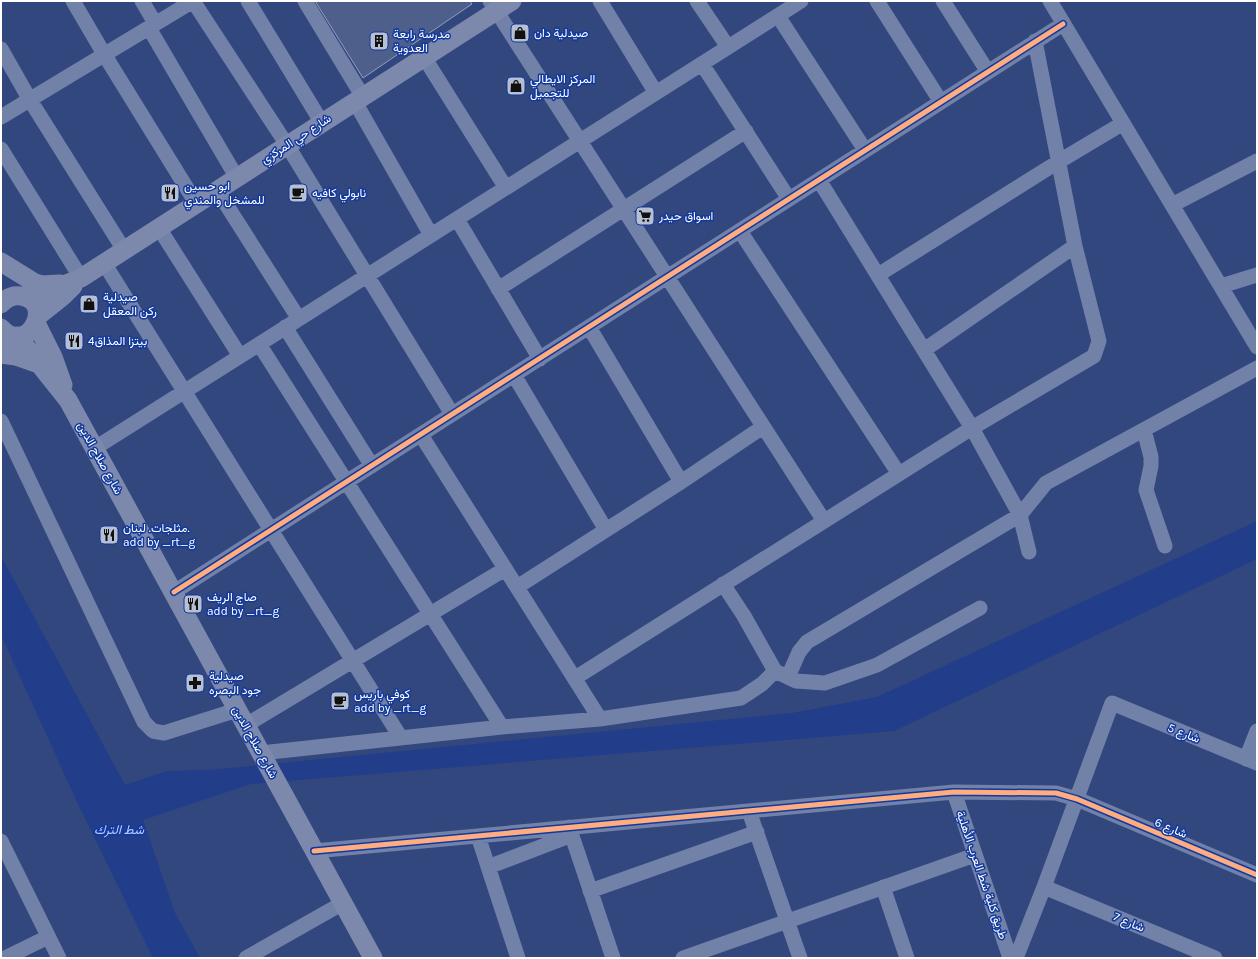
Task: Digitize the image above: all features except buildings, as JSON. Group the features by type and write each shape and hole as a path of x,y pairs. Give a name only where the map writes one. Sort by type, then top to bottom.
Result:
{"main road":[{"name":"شارع حي المركزي","path":"6,336 29,333 37,320 70,286 196,203 424,57 493,6 512,1"},
{"path":"1,263 35,283 70,286"},
{"path":"1,263 26,298"},
{"name":"شارع حي المركزي","path":"1,304 13,296 26,298 70,286"},
{"path":"46,344 45,335 49,318 57,302 70,286"},
{"name":"شارع صلاح الدين","path":"26,298 36,306 37,320 46,344 53,357 68,400"},
{"name":"شارع صلاح الدين","path":"6,336 39,364 68,400 343,903 367,956"},
{"path":"1,354 16,356 39,364"}],"street":[{"path":"74,1 104,54 196,203"},
{"path":"142,1 152,26 237,178"},
{"path":"1,117 193,1 287,145 452,414"},
{"path":"248,1 322,123"},
{"path":"305,1 431,235"},
{"path":"600,1 656,93"},
{"path":"697,1 728,47"},
{"path":"877,1 941,102"},
{"path":"943,1 988,72"},
{"path":"1050,1 1257,347"},
{"path":"95,448 799,2"},
{"path":"493,6 824,521"},
{"path":"778,16 865,150"},
{"path":"174,592 1063,24"},
{"path":"575,678 972,428 1094,356 1099,341 1075,246 1035,41"},
{"path":"1,49 30,100 124,250"},
{"path":"424,57 506,188"},
{"path":"702,64 790,199"},
{"path":"878,275 1115,128"},
{"path":"498,289 746,131"},
{"path":"1,149 70,286"},
{"path":"1172,205 1257,161"},
{"path":"819,180 972,428 1020,515 1029,552"},
{"path":"217,190 298,319"},
{"path":"457,219 540,358"},
{"path":"158,228 240,356"},
{"path":"740,231 899,474"},
{"path":"924,350 1075,246"},
{"path":"104,263 401,738"},
{"path":"1221,286 1257,275"},
{"path":"285,327 372,466"},
{"path":"589,327 681,482"},
{"path":"258,344 502,728"},
{"path":"261,753 600,719 741,698 762,684 782,674 806,642 1020,515 1046,483 1257,368"},
{"path":"514,375 606,530"},
{"path":"1,421 144,722 153,731 164,733 242,718 353,661 505,569"},
{"path":"517,587 681,482 763,427"},
{"path":"1144,430 1151,457 1151,466 1146,490 1165,546"},
{"path":"420,435 600,719"},
{"path":"723,584 782,674 796,681 825,683 876,665 980,608"},
{"name":"شارع 5","path":"1112,703 1251,761"},
{"name":"طريق كلية شط العرب الأهلية","path":"1016,958 1112,703"},
{"path":"1251,761 1257,731"},
{"name":"طريق كلية شط العرب الأهلية","path":"954,792 1010,958"},
{"name":"شارع 6","path":"314,851 478,836 570,831 749,811 954,792 1056,793 1077,799 1257,875"},
{"path":"749,811 800,958"},
{"path":"488,867 570,831 613,958"},
{"path":"590,891 757,832"},
{"path":"478,836 518,958"},
{"path":"3,850 59,958"},
{"path":"683,958 975,854"},
{"path":"883,887 907,958"},
{"name":"شارع 7","path":"1044,887 1215,958"},
{"path":"246,958 268,953 343,903"},
{"path":"5,958 48,937"}],"water":[{"name":"شط الترك","path":"1257,521 1257,559 894,731 251,784 143,820 175,913 200,958 153,958 78,804 1,635 1,556 125,785 167,771 209,770 792,713 877,697"}],"cycle path":[{"path":"174,592 1063,24"},
{"path":"314,851 954,792 1056,793 1077,799 1257,875"}],"place":[{"name":"صيدلية دان","path":"520,33"},
{"name":"مدرسة رابعة العدوية","path":"379,41"},
{"name":"المركز الايطالي للتجميل","path":"516,86"},
{"name":"ابو حسين للمشخل والمندي","path":"170,193"},
{"name":"نابولي كافيه","path":"298,193"},
{"name":"اسواق حيدر","path":"645,216"},
{"name":"صيدلية ركن المعقل","path":"89,304"},
{"name":"بيتزا المذاق4","path":"74,341"},
{"name":"مثلجات. لبنان. add by _rt_g","path":"109,535"},
{"name":"صاج الريف add by _rt_g","path":"193,604"},
{"name":"صيدلية جود البصره","path":"195,683"},
{"name":"كوفي باريس add by _rt_g","path":"340,701"}]}
